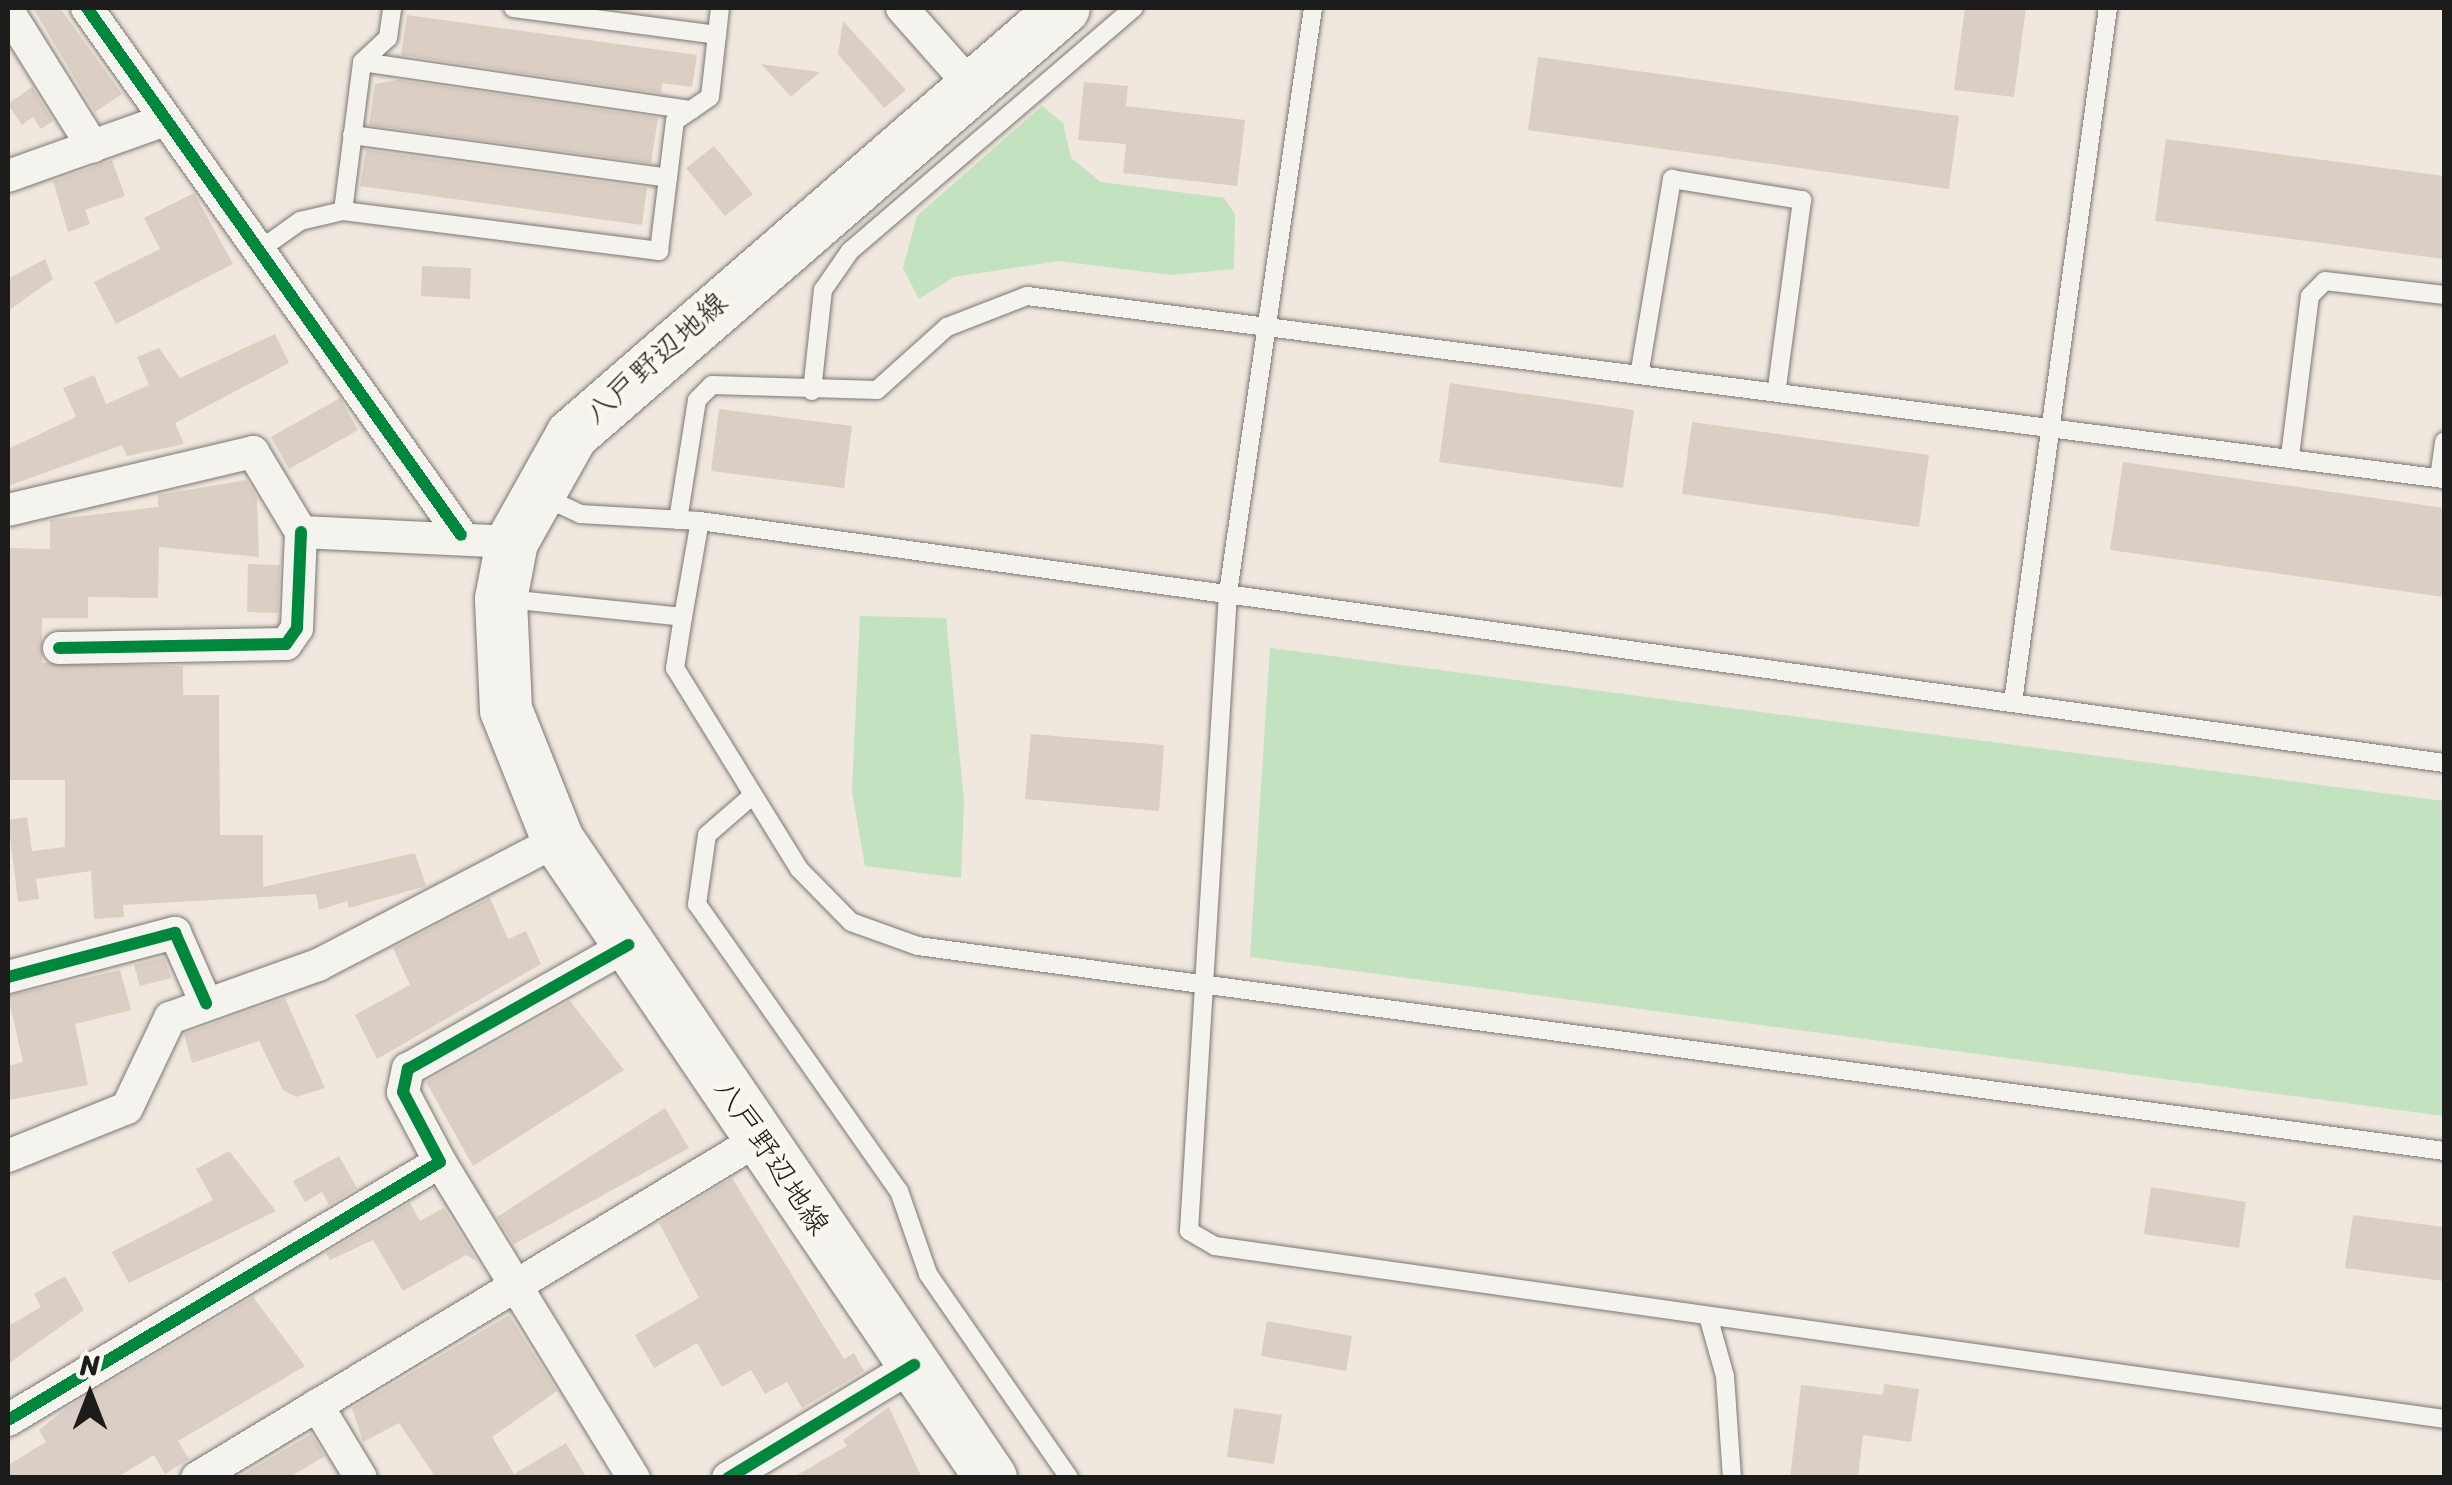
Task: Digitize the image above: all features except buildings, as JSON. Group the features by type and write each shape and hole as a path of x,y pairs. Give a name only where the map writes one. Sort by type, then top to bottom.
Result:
{"main road":[{"name":"八戸野辺地線","path":"991,1478 558,840 506,710 501,598 512,542 534,493 572,435 626,379 1064,8"}],"street":[{"path":"87,8 461,536"},
{"path":"902,8 972,87"},
{"path":"8,11 93,147"},
{"path":"8,176 164,120"},
{"path":"8,510 253,452 301,532 297,628 286,644 59,648"},
{"path":"301,532 461,536 512,542"},
{"path":"8,1156 128,1108 170,1018 318,965 558,840"},
{"path":"8,977 175,933 206,1002"},
{"path":"628,944 408,1069 403,1092 440,1162 634,1478"},
{"path":"197,1478 759,1138"},
{"path":"8,1420 440,1162"},
{"path":"728,1478 914,1365"},
{"path":"316,1405 361,1478"}],"lane":[{"path":"343,211 362,62 388,38 392,8"},
{"path":"513,8 717,35"},
{"path":"258,251 300,221 343,211 659,251 676,121 710,97 720,8"},
{"path":"812,391 823,290 850,251 1134,8"},
{"path":"1313,8 1228,594 1208,982 1189,1231 1215,1246 2444,1419"},
{"path":"2013,702 2048,422 2108,8"},
{"path":"362,62 692,110"},
{"path":"352,134 668,178"},
{"path":"1640,370 1672,179 1802,200 1777,388"},
{"path":"2290,456 2310,296 2325,281 2444,295"},
{"path":"678,520 697,400 712,385 877,390 948,327 1027,296 1268,322 2048,422 2442,479 2444,442"},
{"path":"534,493 580,514 700,521 2444,763"},
{"path":"700,521 676,668 799,869 851,922 918,946 1208,982 2444,1152"},
{"path":"501,598 683,617"},
{"path":"752,794 707,835 697,904 899,1191 928,1274 1069,1478"},
{"path":"1708,1316 1724,1376 1732,1478"}],"green space":[{"path":"1042,106 1063,123 1071,158 1101,182 1224,198 1235,214 1234,269 1171,275 1058,261 954,277 919,299 903,268 917,216"},
{"path":"860,616 946,618 964,801 961,878 865,866 852,792"},
{"path":"1270,648 2444,801 2444,1116 1250,957"}],"cycle path":[{"path":"87,8 461,535"},
{"path":"59,648 286,644 297,628 301,532"},
{"path":"8,977 175,933 206,1003"},
{"path":"8,1420 440,1162 403,1092 408,1069 628,945"},
{"path":"728,1478 914,1365"}]}
